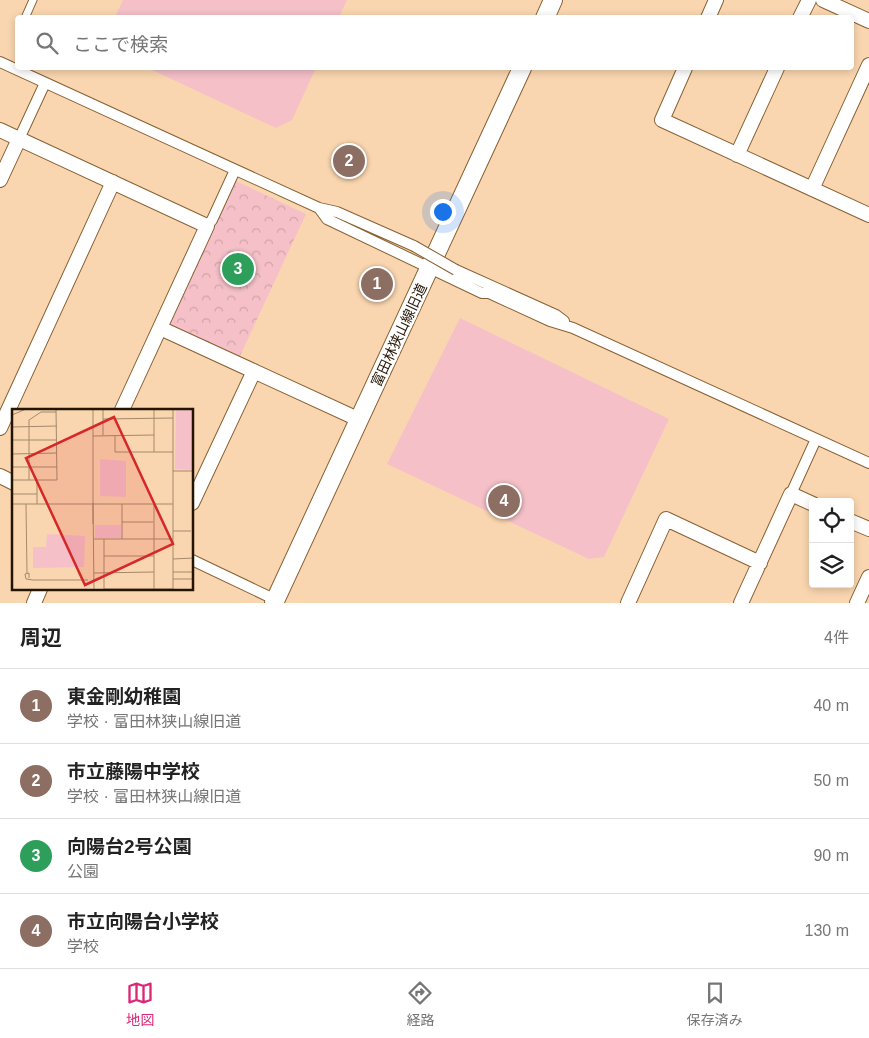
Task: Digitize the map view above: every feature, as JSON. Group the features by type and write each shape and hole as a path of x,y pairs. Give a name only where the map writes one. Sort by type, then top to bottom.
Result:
{"street":[{"path":"546,15 553,0"},
{"path":"801,15 808,0"},
{"path":"823,0 869,21"},
{"path":"0,62 15,69"},
{"path":"812,189 869,65"},
{"path":"17,70 319,208 337,212 414,246 456,270 556,316 573,328"},
{"name":"富田林狭山線旧道","path":"275,601 521,70"},
{"path":"685,70 662,120 869,215"},
{"path":"737,155 776,70"},
{"path":"0,180 45,83"},
{"path":"0,130 207,226"},
{"path":"122,409 235,170"},
{"path":"0,428 113,182"},
{"path":"319,208 326,219 482,293 489,293 550,321 573,328 869,463"},
{"path":"160,328 360,420"},
{"path":"194,499 254,371"},
{"path":"741,603 816,439"},
{"path":"0,476 12,482"},
{"path":"791,494 809,502"},
{"path":"628,603 666,519 760,563"},
{"path":"854,523 869,529"},
{"path":"194,561 275,601"},
{"path":"857,603 869,577"},
{"path":"34,603 40,590"}],"lane":[{"path":"27,15 33,0"}],"green space":[{"path":"123,0 347,0 340,15 116,15"},
{"path":"152,70 315,70 292,120 276,128"},
{"path":"236,181 306,214 239,358 169,325"},
{"path":"460,318 669,419 604,557 589,559 387,464"}],"place":[{"name":"市立藤陽中学校","path":"349,161"},
{"name":"向陽台2号公園","path":"238,269"},
{"name":"東金剛幼稚園","path":"377,284"},
{"name":"市立向陽台小学校","path":"504,501"}]}
